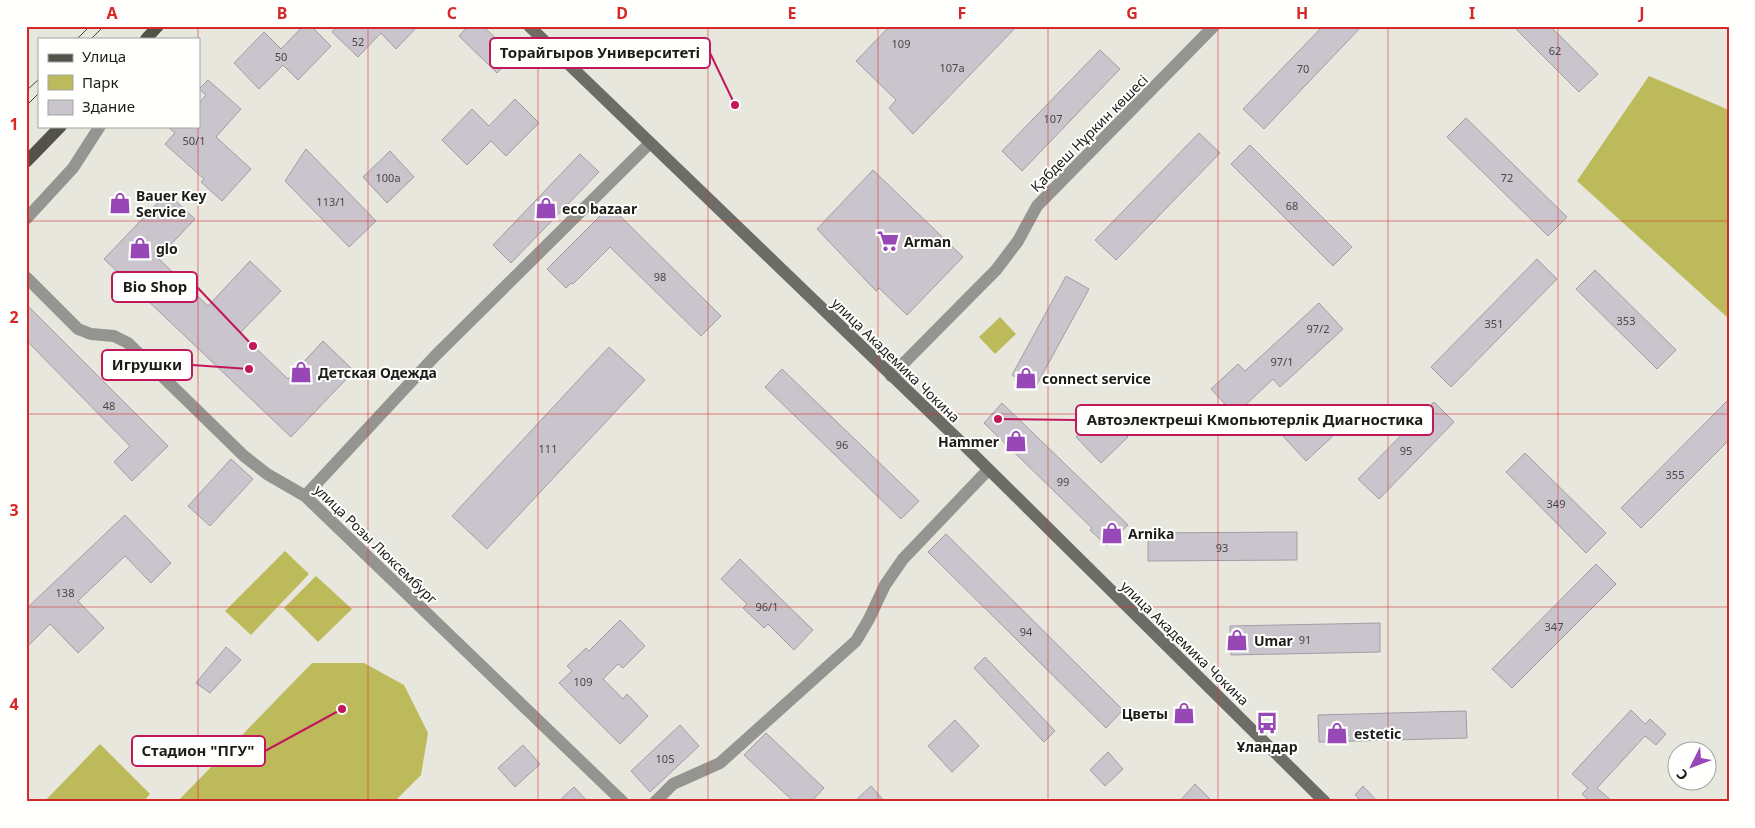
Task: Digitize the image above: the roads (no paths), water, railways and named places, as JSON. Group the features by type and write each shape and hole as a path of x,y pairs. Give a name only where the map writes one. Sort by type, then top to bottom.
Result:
{"main road":[{"path":"147,38 159,26"},
{"name":"улица Академика Чокина","path":"529,26 988,470 1325,802"},
{"path":"26,162 59,128"}],"street":[{"path":"153,38 159,26"},
{"name":"Қабдеш Нұркин көшесі","path":"891,376 996,270 1018,241 1037,206 1214,26"},
{"path":"26,219 73,168 99,128"},
{"path":"305,496 435,356 650,143"},
{"name":"улица Розы Люксембург","path":"26,277 78,329 91,334 114,336 128,342 244,456 267,474 305,496 623,802"},
{"path":"655,802 673,784 720,763 856,641 885,585 903,559 988,470"}],"tram line":[{"path":"78,38 90,26"},
{"path":"92,38 104,26"},
{"path":"26,91 38,80"},
{"path":"26,106 38,94"}],"place":[{"name":"Торайгыров Университеті","path":"735,105"},
{"name":"Bauer Key Service","path":"120,203"},
{"name":"eco bazaar","path":"546,208"},
{"name":"Arman","path":"888,241"},
{"name":"glo","path":"140,248"},
{"name":"Bio Shop","path":"253,346"},
{"name":"Игрушки","path":"249,369"},
{"name":"Детская Одежда","path":"301,372"},
{"name":"connect service","path":"1026,378"},
{"name":"Автоэлектреші Кмопьютерлік Диагностика","path":"998,419"},
{"name":"Hammer","path":"1016,441"},
{"name":"Arnika","path":"1112,533"},
{"name":"Umar","path":"1237,640"},
{"name":"Стадион \"ПГУ\"","path":"342,709"},
{"name":"Цветы","path":"1184,713"},
{"name":"Ұландар","path":"1267,723"},
{"name":"estetic","path":"1337,733"}]}
